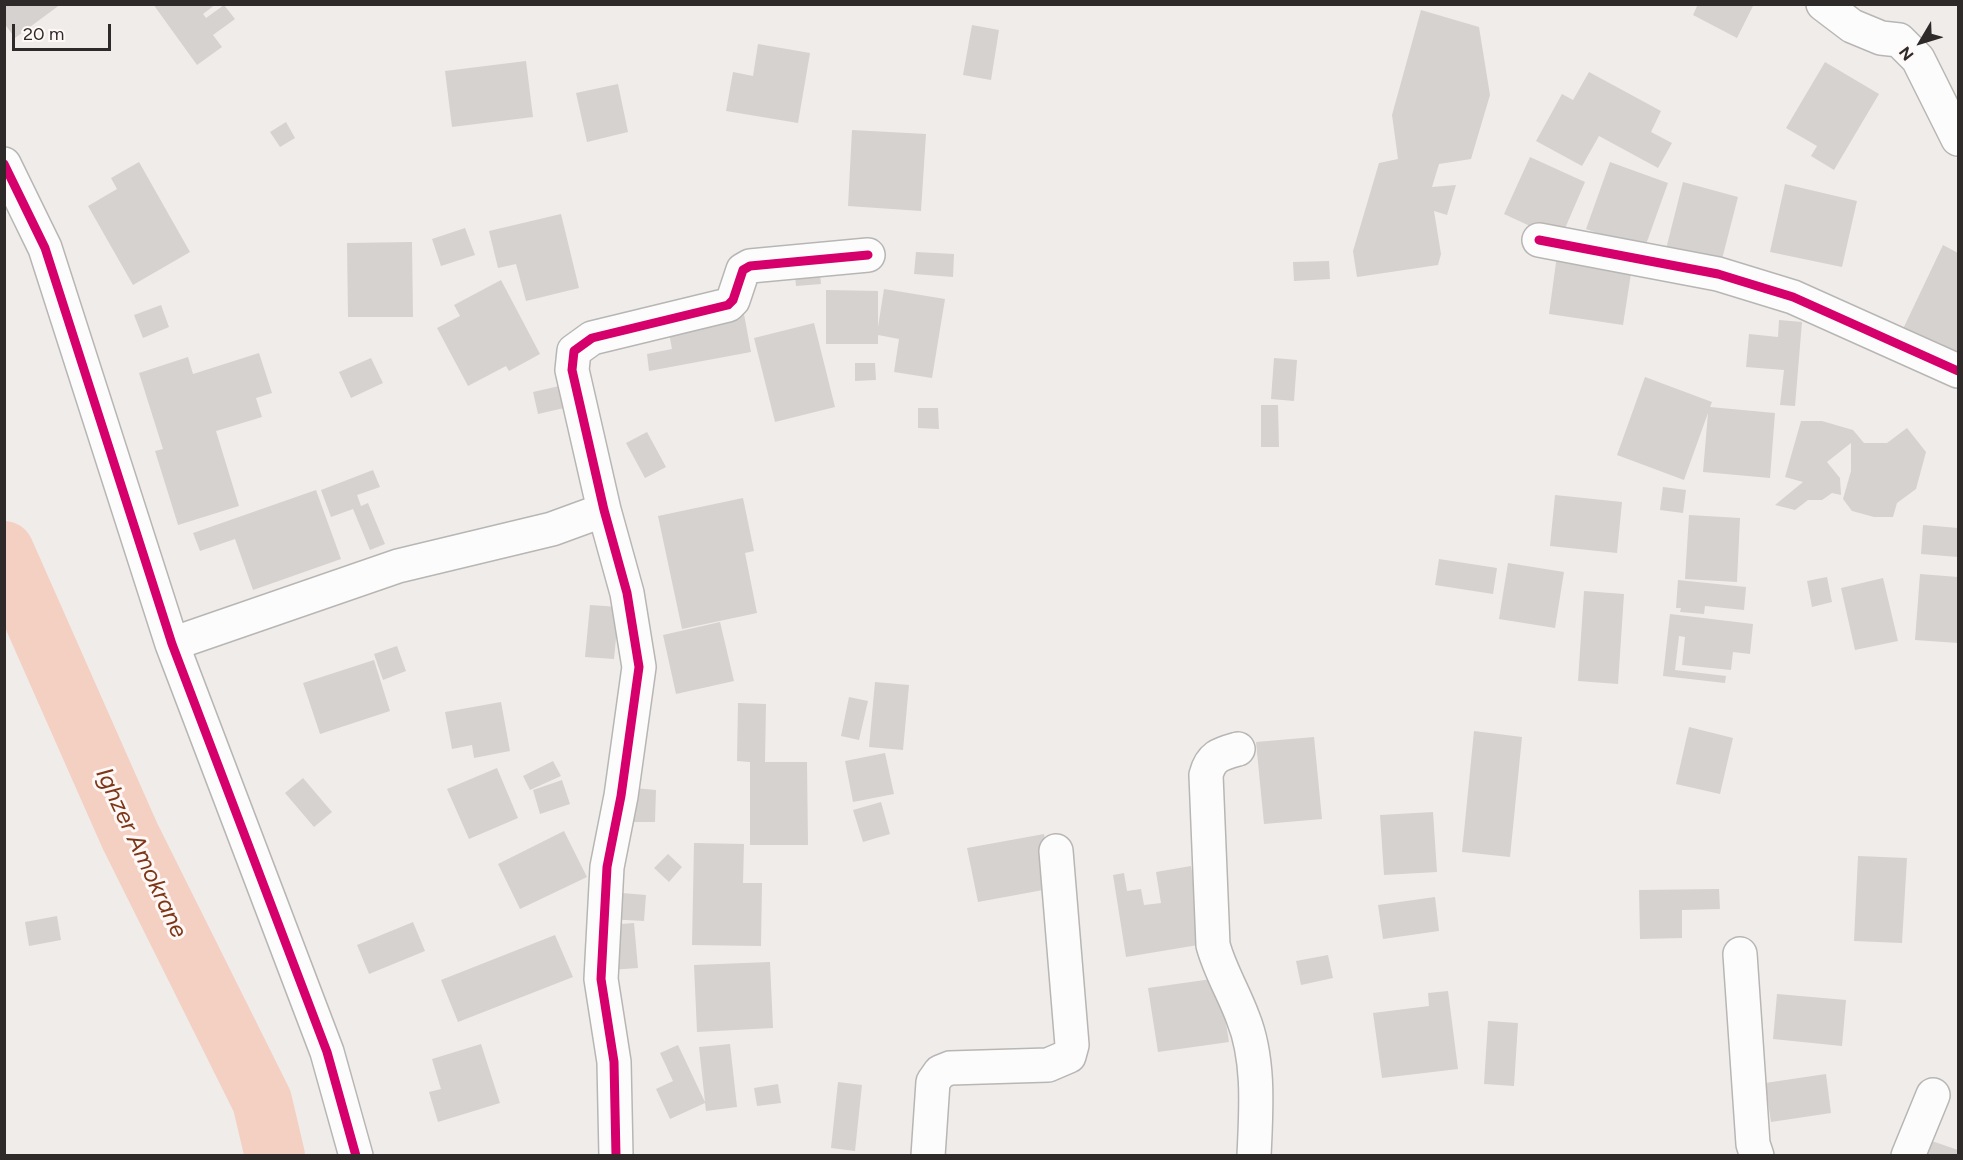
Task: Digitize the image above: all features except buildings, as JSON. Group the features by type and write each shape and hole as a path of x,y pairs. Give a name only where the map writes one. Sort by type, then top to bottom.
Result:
{"street":[{"path":"1823,4 1852,26 1881,38 1899,40 1918,58 1959,139"},
{"path":"4,164 45,248 172,644 327,1052 356,1155"},
{"path":"1539,240 1718,274 1783,294 1905,345 1959,371"},
{"path":"616,1155 614,1062 601,980 607,867 621,796 639,668 627,593 604,510 572,370 574,351 592,338 728,305 733,300 743,270 750,266 868,255"},
{"path":"172,644 398,566 552,530 604,510"},
{"path":"1238,749 1216,755 1209,764 1206,775 1213,945 1217,960 1244,1020 1253,1056 1254,1155"},
{"path":"928,1155 933,1082 940,1072 950,1068 1048,1065 1069,1056 1072,1045 1056,851"},
{"path":"1740,954 1753,1144 1757,1155"},
{"path":"1908,1155 1933,1095"}],"waterway":[{"name":"Ighzer Amokrane","path":"4,551 130,836 262,1101 275,1156"}],"cycle path":[{"path":"4,164 45,248 172,644 327,1052 356,1156"},
{"path":"1539,240 1718,274 1793,297 1958,371"},
{"path":"616,1156 614,1062 601,979 607,867 621,796 639,667 627,593 604,510 572,370 574,351 592,338 728,305 733,300 743,270 750,266 868,255"}]}
